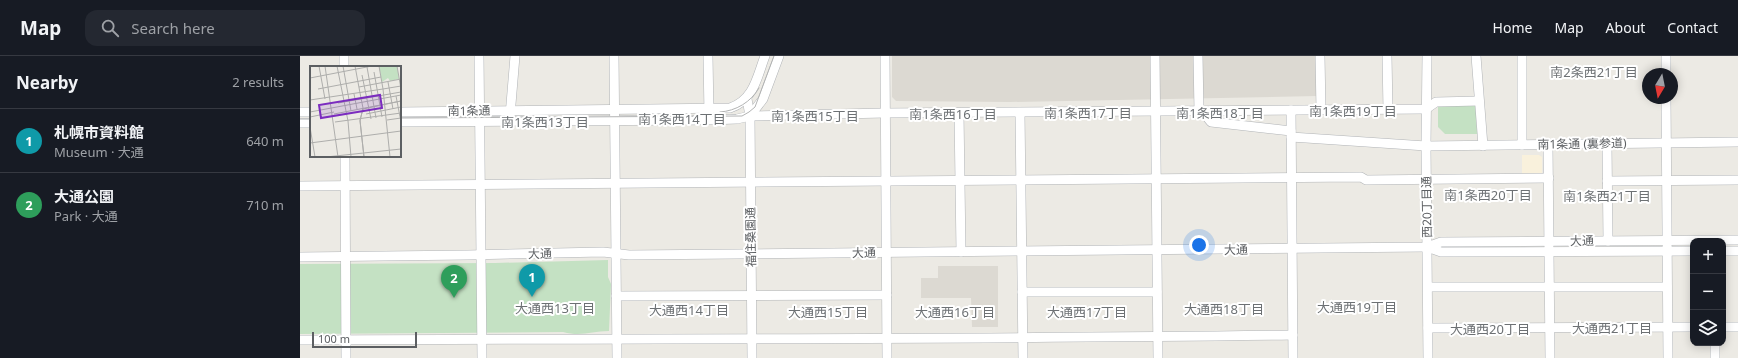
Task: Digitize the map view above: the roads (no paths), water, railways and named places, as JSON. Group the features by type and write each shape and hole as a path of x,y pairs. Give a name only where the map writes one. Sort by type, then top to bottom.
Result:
{"street":[{"path":"479,56 482,358"},
{"path":"510,121 515,56"},
{"path":"614,56 617,358"},
{"path":"708,56 709,120"},
{"path":"766,56 747,99 736,106 750,116 763,99 780,56"},
{"path":"885,56 887,358"},
{"path":"1155,56 1158,358"},
{"path":"1198,56 1200,111"},
{"path":"1320,56 1321,110"},
{"path":"1387,56 1388,110"},
{"name":"西20丁目通","path":"1427,56 1426,146 1428,358"},
{"path":"1476,56 1483,146"},
{"path":"1522,56 1522,145"},
{"path":"1666,56 1666,68"},
{"name":"福住桑園通","path":"747,99 750,116 752,358"},
{"path":"1426,109 1436,102 1479,101"},
{"path":"1666,104 1668,358"},
{"name":"南1条通","path":"401,112 709,109 736,106"},
{"name":"南1条通","path":"401,122 709,120 737,119 750,116 886,113 1426,109"},
{"path":"1291,110 1293,358"},
{"name":"南1条通 (裏参道)","path":"1200,111 1211,122 1291,134 1426,146 1738,142"},
{"path":"959,113 961,252"},
{"path":"1020,113 1023,358"},
{"path":"1607,144 1608,241"},
{"path":"1548,145 1550,358"},
{"path":"345,157 346,358"},
{"path":"300,186 1361,177 1366,180 1549,178"},
{"path":"1607,181 1738,180"},
{"name":"大通","path":"300,257 603,252 629,255 1292,249 1427,247 1440,242 1738,240"},
{"name":"大通","path":"1427,247 1441,252 1690,251"},
{"path":"1726,251 1738,251"},
{"path":"1428,288 1667,288"},
{"path":"1022,292 1157,292"},
{"path":"616,296 887,295"},
{"path":"1428,328 1690,327"},
{"path":"1726,327 1738,327"},
{"path":"300,340 752,340 1293,335"},
{"path":"1715,346 1715,358"}],"tram line":[{"path":"401,118 742,116 755,107 774,56"},
{"path":"720,112 732,110 742,105 752,98 759,88"},
{"path":"300,119 310,119"}],"place":[{"name":"札幌市資料館","path":"532,297"},
{"name":"大通公園","path":"454,298"}],"district":[{"name":"南2条西21丁目","path":"1594,72"},
{"name":"南1条西19丁目","path":"1353,111"},
{"name":"南1条西17丁目","path":"1088,113"},
{"name":"南1条西18丁目","path":"1220,113"},
{"name":"南1条西16丁目","path":"953,114"},
{"name":"南1条西15丁目","path":"815,116"},
{"name":"南1条西14丁目","path":"682,119"},
{"name":"南1条西13丁目","path":"545,122"},
{"name":"南1条西20丁目","path":"1488,195"},
{"name":"南1条西21丁目","path":"1607,196"},
{"name":"大通西19丁目","path":"1357,307"},
{"name":"大通西13丁目","path":"555,308"},
{"name":"大通西18丁目","path":"1224,309"},
{"name":"大通西14丁目","path":"689,310"},
{"name":"大通西15丁目","path":"828,312"},
{"name":"大通西16丁目","path":"955,312"},
{"name":"大通西17丁目","path":"1087,312"},
{"name":"大通西21丁目","path":"1612,328"},
{"name":"大通西20丁目","path":"1490,329"}]}
